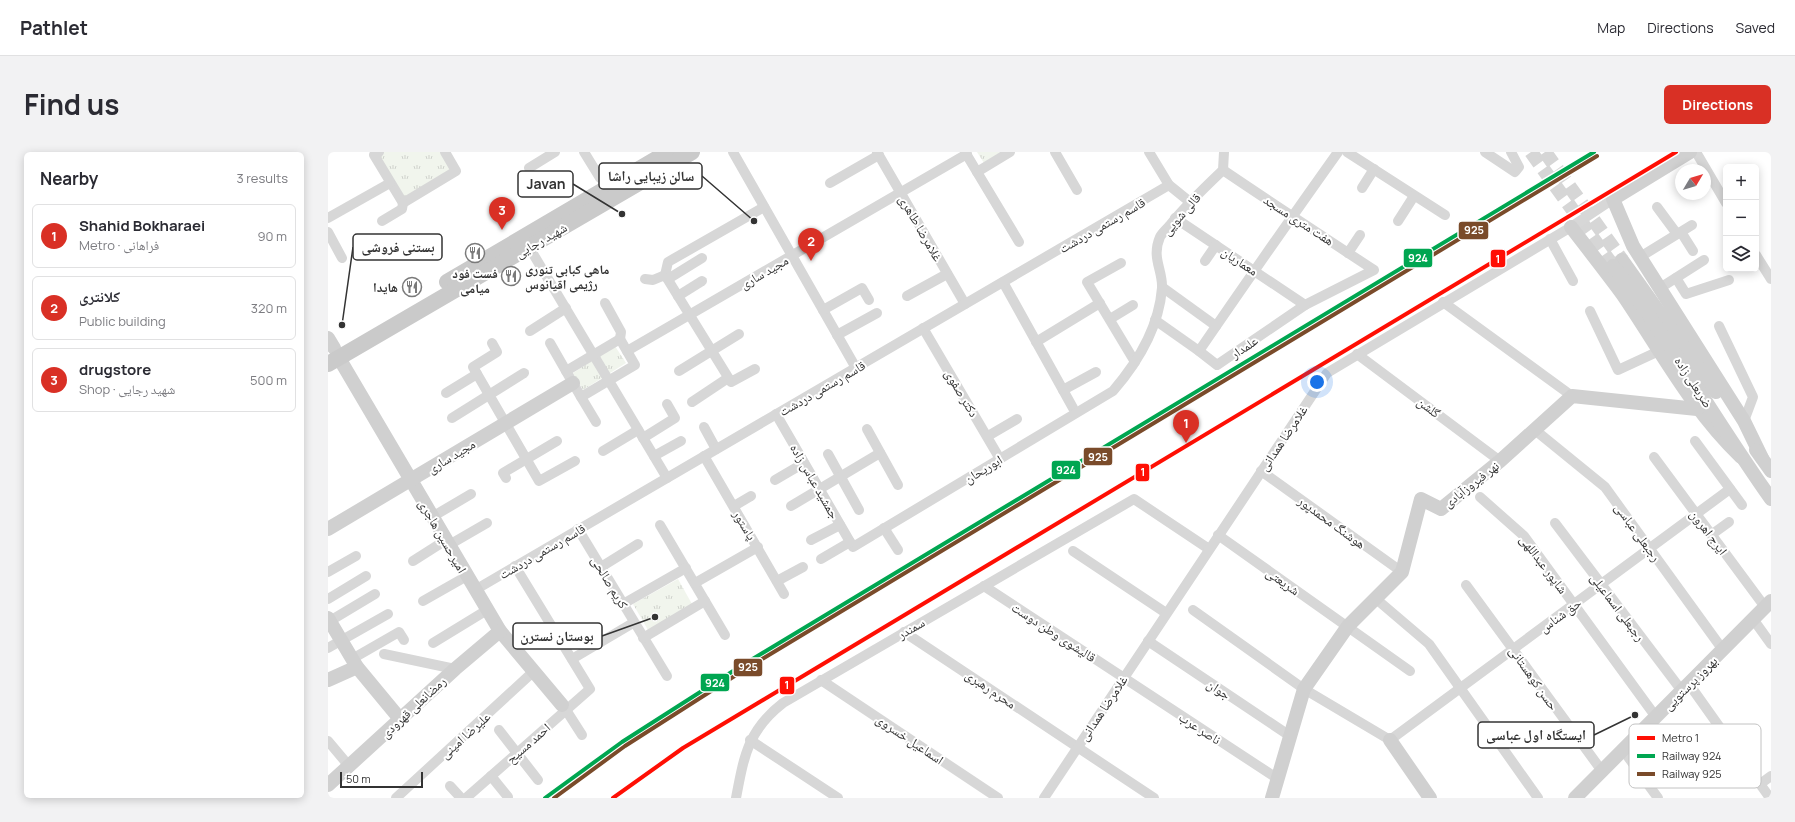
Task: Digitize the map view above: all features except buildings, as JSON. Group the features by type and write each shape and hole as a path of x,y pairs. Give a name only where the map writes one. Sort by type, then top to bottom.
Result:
{"main road":[{"name":"شهید رجایی","path":"331,352 668,152"},
{"name":"شهید رجایی","path":"331,352 529,247 692,152"}],"street":[{"path":"379,152 374,155 403,203 402,209 382,221"},
{"path":"403,203 456,171 445,152"},
{"path":"529,168 555,152"},
{"path":"584,152 600,178"},
{"path":"733,152 856,368"},
{"path":"977,172 1010,152"},
{"path":"1056,152 1077,190"},
{"path":"1149,152 1169,185 1190,202"},
{"path":"1223,170 1224,152"},
{"path":"1155,320 1199,351 1338,152"},
{"path":"1347,152 1445,215"},
{"path":"1485,152 1515,172 1519,167 1512,152"},
{"name":"غلامرضا همدانی","path":"1044,798 1077,746 1327,373 1443,302 1571,227 1613,199 1690,152"},
{"path":"1696,152 1724,200"},
{"path":"830,183 878,153"},
{"name":"غلامرضا طاهری","path":"878,153 965,304"},
{"path":"966,153 1019,242"},
{"name":"مجید ساری","path":"627,351 901,193 966,153"},
{"path":"1362,188 1374,169"},
{"name":"قالی شویی","path":"1113,391 1145,347 1155,320 1162,287 1155,259 1160,237 1190,202 1223,170"},
{"name":"هفت متری مسجد","path":"1223,170 1374,270"},
{"path":"328,218 390,183"},
{"name":"قاسم رستمی دردشت","path":"475,590 1169,185"},
{"path":"1398,221 1414,196"},
{"path":"1613,199 1637,252 1744,421 1762,458"},
{"path":"730,380 667,277 668,262 764,207"},
{"path":"1657,208 1693,250"},
{"name":"معماریان","path":"1175,218 1305,305"},
{"path":"1612,264 1679,233 1692,225"},
{"path":"1571,227 1612,264 1659,351 1697,409 1719,436 1741,457"},
{"path":"328,232 342,258"},
{"path":"1348,253 1360,235"},
{"path":"1550,239 1573,281"},
{"path":"1205,261 1216,245"},
{"path":"529,247 667,478"},
{"path":"644,279 653,280 667,277 702,258"},
{"path":"1660,288 1704,260"},
{"path":"1759,260 1771,279"},
{"path":"1121,263 1088,282 1135,362"},
{"name":"ضربعلی زاده","path":"1612,264 1642,304 1741,457 1771,499"},
{"name":"ضربعلی زاده","path":"1612,264 1771,471"},
{"name":"علمدار","path":"1199,351 1217,365 1305,305 1374,270"},
{"path":"907,296 947,274"},
{"path":"1676,278 1686,294 1729,280"},
{"path":"678,296 702,280"},
{"path":"1003,282 1073,408"},
{"path":"1162,287 1216,326"},
{"path":"822,310 862,288 869,300"},
{"path":"1443,302 1572,396 1697,409"},
{"path":"581,397 636,365 620,339 621,332 605,303"},
{"path":"1036,342 1100,303"},
{"path":"1110,319 1133,305"},
{"path":"530,331 566,308"},
{"path":"1590,311 1618,370 1659,351"},
{"path":"838,335 877,312"},
{"path":"1719,326 1753,397 1744,421"},
{"name":"دکتر صفوی","path":"923,328 988,436 1000,459"},
{"path":"679,371 739,334"},
{"path":"570,377 594,355 620,339"},
{"path":"446,393 497,352 492,343"},
{"path":"550,343 596,422"},
{"name":"امیرحسین هاجری","path":"331,352 410,480 500,631 564,707 582,735"},
{"name":"گلشن","path":"1357,354 1500,461"},
{"path":"692,402 730,380 755,370"},
{"path":"475,371 539,482 576,461"},
{"path":"1063,390 1096,372"},
{"path":"452,418 524,373"},
{"name":"مجید ساری","path":"328,529 505,423 570,377"},
{"name":"ابوریحان","path":"821,559 884,528 1113,391"},
{"name":"نهر فیروزآبادی","path":"1402,572 1421,499 1441,509 1500,461 1572,396"},
{"path":"604,451 675,418 667,404"},
{"name":"جمشید عباس زاده","path":"776,414 851,545"},
{"path":"988,436 1017,419"},
{"path":"704,428 716,449"},
{"path":"867,429 898,485"},
{"name":"رجبعلی عباسی","path":"1535,430 1605,487 1723,650"},
{"path":"506,478 503,473 557,441"},
{"path":"654,456 681,441"},
{"path":"1695,441 1742,505"},
{"path":"791,506 880,453"},
{"path":"828,454 859,510"},
{"name":"پاستور","path":"704,456 784,594"},
{"name":"ایرج اهرون","path":"1654,457 1711,535 1768,604"},
{"path":"775,480 804,463"},
{"name":"هوشنگ محمدپور","path":"1261,471 1402,572"},
{"name":"حق شناس","path":"1390,740 1730,489"},
{"path":"432,517 471,494"},
{"path":"734,506 751,496"},
{"name":"شاپور عبداللهی","path":"1480,497 1524,536 1656,717"},
{"name":"سمندر","path":"736,798 750,740 759,725 772,711 821,680 1134,499 1209,549"},
{"path":"1711,535 1729,522"},
{"path":"413,561 447,542 487,523"},
{"name":"رجبعلی اسماعیلی","path":"1555,523 1601,584 1714,724"},
{"path":"660,525 725,635"},
{"path":"810,540 840,525"},
{"path":"884,528 898,550"},
{"name":"کریم صالحی","path":"578,529 633,623 667,676"},
{"name":"شریعتی","path":"1218,535 1410,671"},
{"path":"601,567 638,544"},
{"path":"695,583 758,547"},
{"path":"1073,551 1166,613"},
{"path":"328,572 356,556"},
{"path":"515,566 572,659 633,623"},
{"path":"777,582 803,567"},
{"path":"623,604 686,568"},
{"path":"1272,798 1304,689 1348,626 1402,572"},
{"path":"328,599 366,576"},
{"path":"423,601 466,576"},
{"name":"حسن کوهستانی","path":"1466,585 1602,771"},
{"name":"قالیشوی وطن دوست","path":"984,586 1123,677"},
{"path":"375,594 329,620 355,663 400,719"},
{"path":"1376,598 1429,644 1538,798"},
{"path":"643,638 705,601"},
{"name":"بهروز پرستویی","path":"1649,724 1768,604"},
{"path":"433,643 487,610"},
{"path":"1193,610 1304,689 1390,740 1430,798"},
{"path":"328,648 388,614"},
{"path":"1753,619 1771,644"},
{"name":"رمضانعلی قهرودی","path":"328,785 455,668 500,631"},
{"path":"328,680 399,632 404,640"},
{"name":"محرم رهبری","path":"904,632 1154,798"},
{"name":"جوان","path":"1148,641 1290,736"},
{"path":"384,654 455,668"},
{"name":"احمد مسیح","path":"466,798 518,752 564,707 590,688 572,659"},
{"name":"علیرضا امینی","path":"396,798 534,671"},
{"name":"ناصر عرب","path":"1123,677 1278,779"},
{"name":"اسماعیل خسروی","path":"821,680 998,798"},
{"path":"499,730 518,752 538,780"},
{"path":"750,740 838,798"},
{"path":"328,741 349,766"},
{"name":"بهروز پرستویی","path":"1575,798 1629,744"},
{"path":"1623,750 1629,758"},
{"path":"491,776 508,797"},
{"path":"1761,783 1771,776"},
{"name":"رجبعلی اسماعیلی","path":"1761,785 1770,798"},
{"path":"450,786 461,798"},
{"path":"1651,788 1658,798"}],"green space":[{"path":"380,152 444,152 456,173 403,203 374,155"},
{"path":"977,152 1001,152 984,163"},
{"path":"615,346 626,363 583,390 573,373"},
{"path":"678,579 692,604 648,630 633,604"}],"tunnel":[{"path":"1531,152 1613,266"},
{"path":"1545,152 1622,260"}],"metro line":[{"name":"1","path":"613,798 683,748 1676,152"}],"rail line":[{"name":"924","path":"545,798 622,742 741,666 1594,152"},
{"name":"925","path":"554,798 625,746 744,670 1597,156"}],"place":[{"name":"Javan","path":"622,214"},
{"name":"سالن زیبایی راشا","path":"754,221"},
{"name":"drugstore","path":"502,230"},
{"name":"فست فود میامی","path":"475,253"},
{"name":"کلانتری","path":"811,261"},
{"name":"ماهی کبابی تنوری رژیمی اقیانوس","path":"511,276"},
{"name":"هایدا","path":"412,287"},
{"name":"بستنی فروشی","path":"342,325"},
{"name":"Shahid Bokharaei","path":"1186,443"},
{"name":"بوستان نسترن","path":"655,617"},
{"name":"ایستگاه اول عباسی","path":"1635,715"}]}
